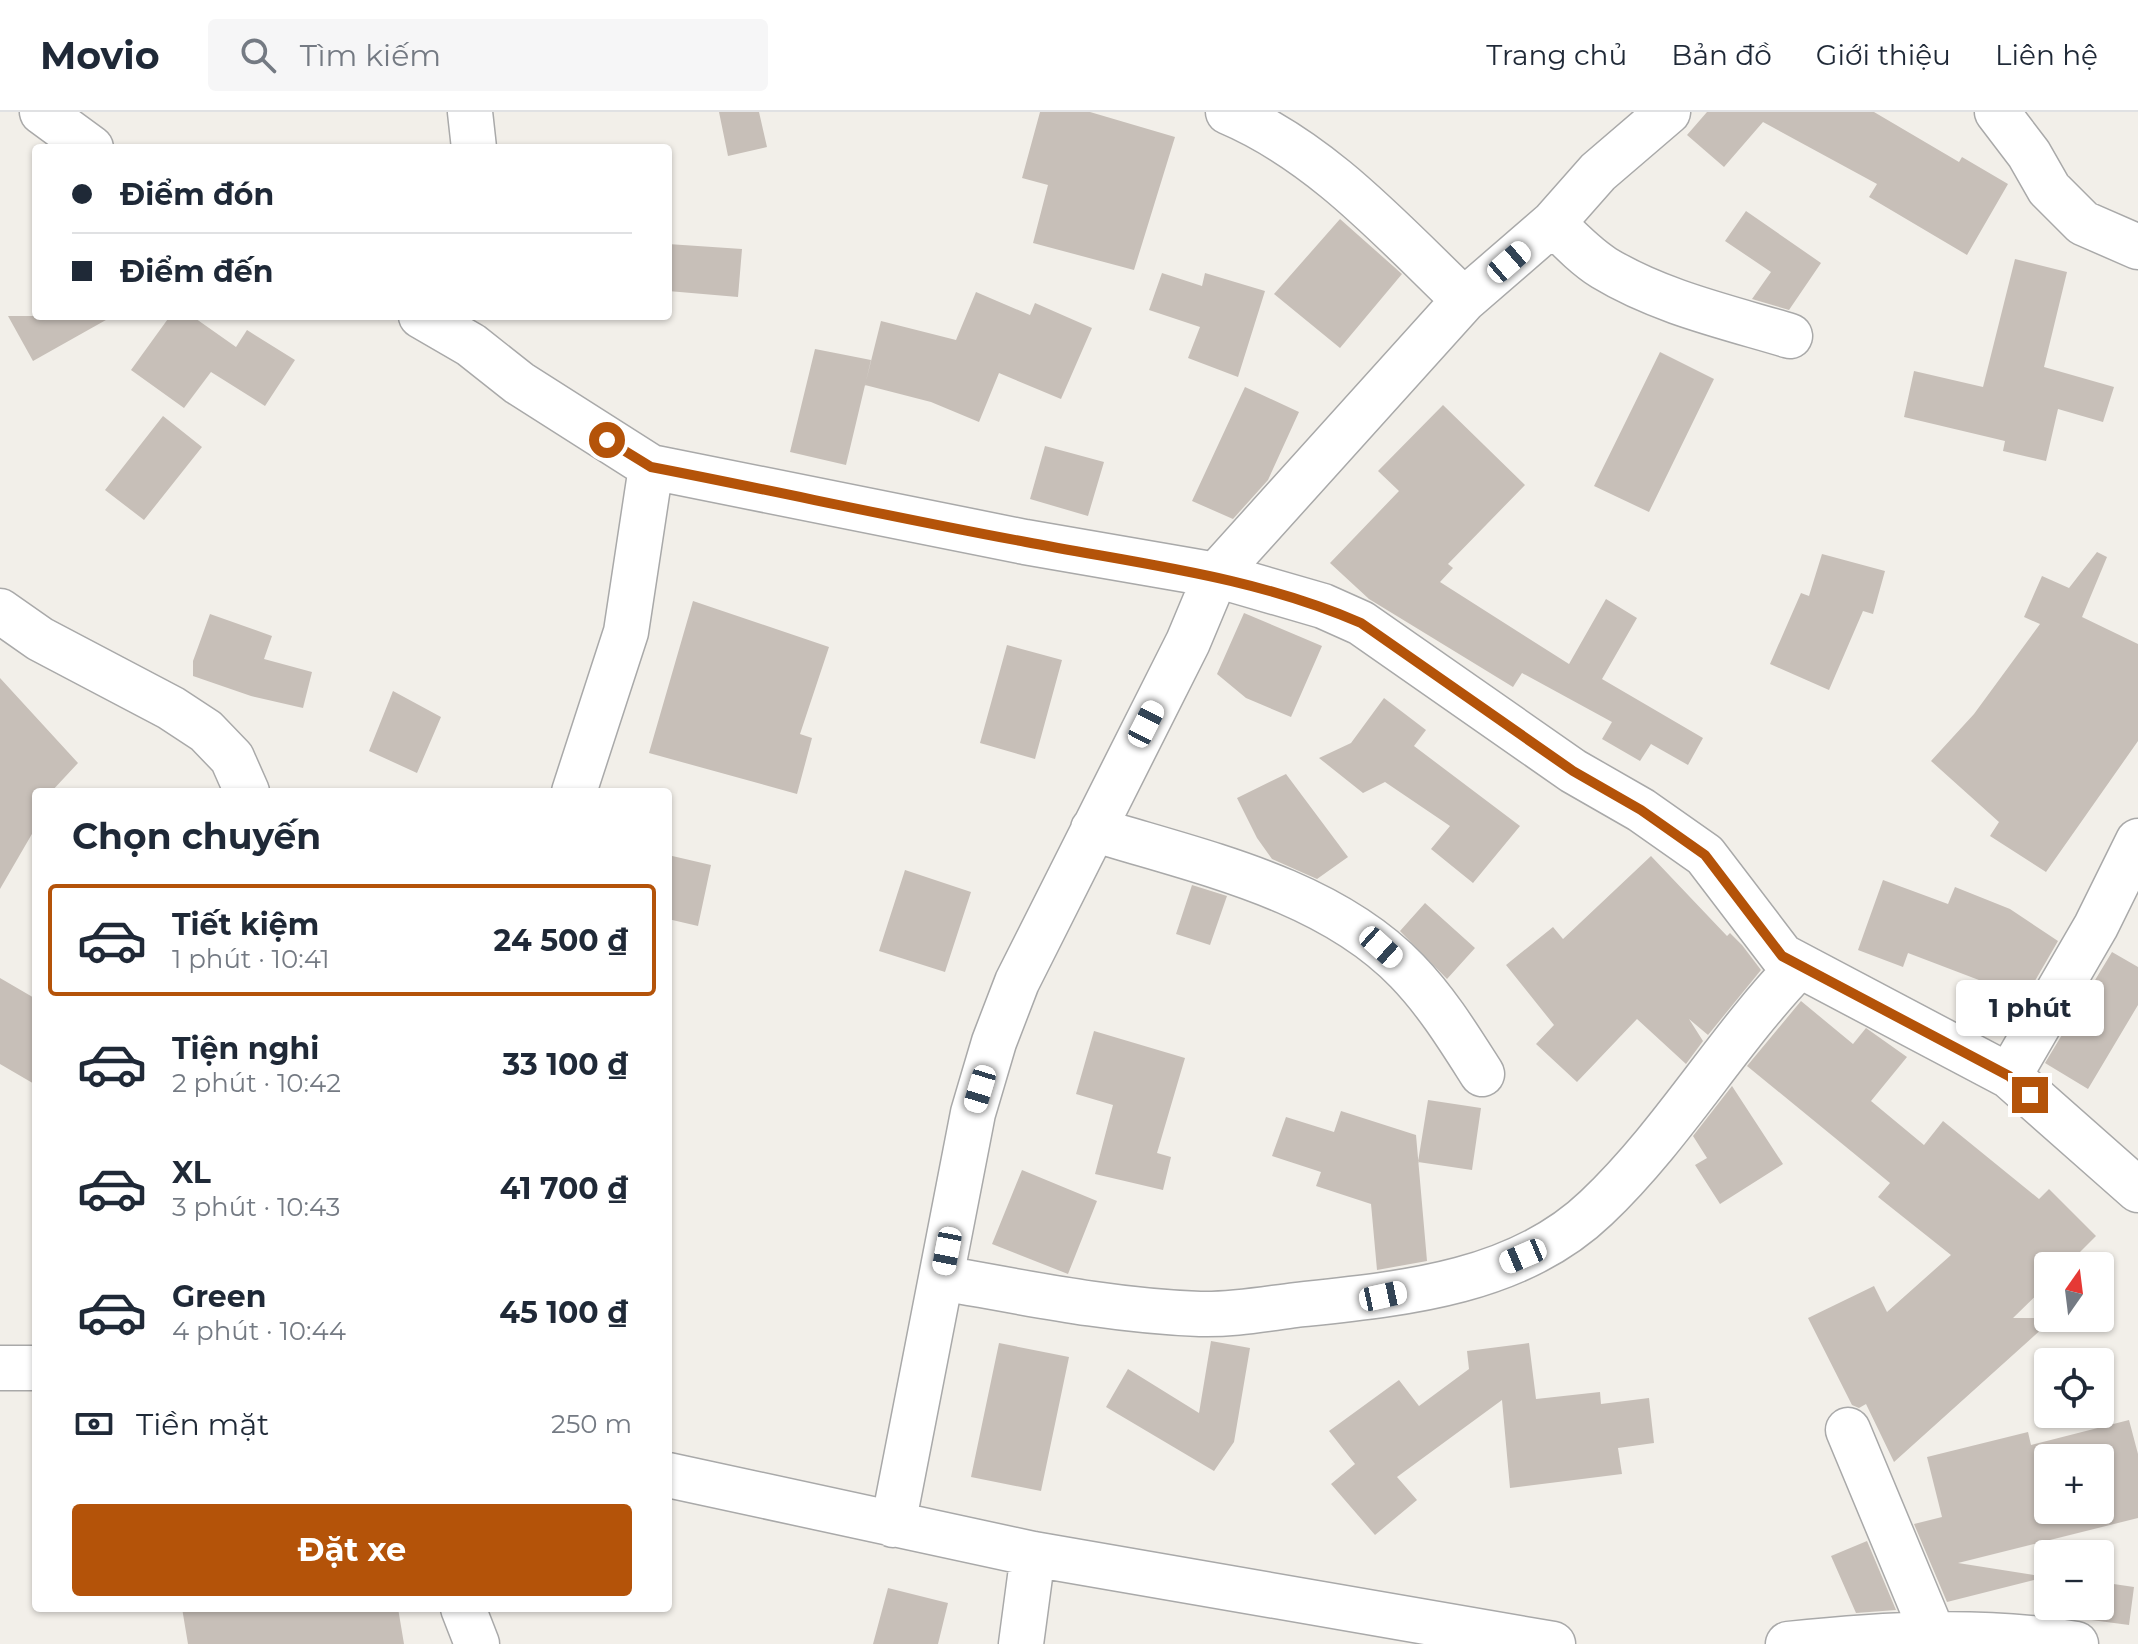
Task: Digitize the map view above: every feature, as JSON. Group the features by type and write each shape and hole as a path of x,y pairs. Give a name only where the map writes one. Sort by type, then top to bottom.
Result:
{"street":[{"path":"42,112 86,144"},
{"path":"470,112 474,144"},
{"path":"1228,112 1279,138 1340,182 1464,300"},
{"path":"893,1525 973,1113 994,1042 1017,982 1188,642 1216,575 1464,300 1553,223 1598,172 1668,112"},
{"path":"1997,112 2029,154 2049,189 2083,223 2138,247"},
{"path":"1553,223 1602,267 1625,279 1676,301 1790,336"},
{"path":"436,320 472,330 519,383 651,467 1025,542 1216,575 1323,606 1361,623 1407,652 1506,725 1705,855 1782,956 2009,1076 2138,1190"},
{"path":"575,788 626,632 651,467"},
{"path":"0,611 40,639 171,708 206,731 232,758 245,788"},
{"path":"1093,829 1263,883 1346,924 1406,970 1435,1002 1482,1074"},
{"path":"2009,1076 2096,926 2138,841"},
{"path":"942,1278 1086,1303 1205,1314 1383,1296 1482,1274 1543,1248 1595,1209 1688,1101 1747,1021 1798,967"},
{"path":"0,1368 32,1368"},
{"path":"1848,1430 1933,1634"},
{"path":"672,1476 1033,1554 1553,1644"},
{"path":"1021,1644 1033,1554"},
{"path":"465,1612 477,1644"},
{"path":"1788,1644 1933,1634 2076,1644"}],"building":[{"path":"719,112 759,112 767,147 728,156"},
{"path":"1040,112 1090,112 1175,137 1134,270 1033,243 1048,185 1022,178"},
{"path":"1707,112 1874,112 1959,162 1962,157 2008,184 1967,255 1869,197 1877,184 1763,122 1724,167 1687,135"},
{"path":"1746,211 1821,263 1789,310 1752,299 1771,272 1725,241"},
{"path":"1340,219 1402,274 1340,348 1274,294"},
{"path":"672,244 742,249 738,297 672,291"},
{"path":"2015,259 2067,272 2044,367 2114,387 2103,422 2058,409 2046,461 2003,451 2005,441 1904,417 1914,371 1983,387"},
{"path":"1162,273 1202,286 1205,273 1265,291 1238,377 1188,358 1200,327 1149,310"},
{"path":"976,292 1030,315 1035,303 1092,328 1061,399 999,373 979,422 931,402 865,385 881,321 956,340"},
{"path":"8,316 32,316 32,320 106,320 33,361"},
{"path":"167,320 198,320 236,347 247,330 295,360 265,406 211,372 184,408 131,370"},
{"path":"815,349 871,360 846,465 790,452"},
{"path":"1660,352 1714,379 1649,512 1594,486"},
{"path":"1245,387 1299,412 1268,480 1233,519 1192,501"},
{"path":"1443,405 1525,485 1448,564 1453,568 1440,582 1569,664 1606,599 1637,618 1602,679 1703,738 1688,765 1651,744 1640,761 1602,739 1612,722 1522,673 1513,687 1369,599 1330,563 1399,491 1378,471"},
{"path":"163,416 202,447 144,520 105,490"},
{"path":"1045,446 1104,462 1088,516 1030,499"},
{"path":"2097,552 2107,557 2082,617 2138,644 2138,741 2046,872 1990,836 1999,822 1931,761 1974,714 2040,624 2024,617 2042,576 2069,588"},
{"path":"1822,554 1885,571 1873,614 1863,611 1829,690 1770,664 1801,593 1809,596"},
{"path":"693,601 829,647 800,734 812,738 797,794 649,753"},
{"path":"1244,613 1322,646 1291,717 1246,698 1217,674"},
{"path":"210,614 272,636 264,659 312,672 303,708 251,696 193,676 193,661"},
{"path":"1007,645 1062,660 1035,759 980,743"},
{"path":"0,678 78,763 55,788 32,788 32,834 0,889"},
{"path":"393,691 441,717 417,773 369,751"},
{"path":"1384,698 1426,730 1414,746 1520,826 1473,883 1431,849 1450,826 1385,782 1363,793 1319,758 1351,743"},
{"path":"1286,774 1348,857 1317,879 1272,859 1257,838 1237,798"},
{"path":"672,856 711,865 698,926 672,920"},
{"path":"1651,856 1727,936 1730,933 1742,945 1761,970 1708,1035 1689,1019 1703,1041 1686,1064 1637,1019 1577,1082 1536,1044 1554,1025 1506,965 1553,927 1563,939"},
{"path":"905,870 971,892 945,972 879,951"},
{"path":"1883,880 1948,904 1955,887 2010,909 2058,941 2003,1036 1968,1026 1992,985 1908,953 1903,967 1858,950"},
{"path":"1192,885 1227,896 1210,945 1176,934"},
{"path":"1425,903 1475,948 1447,979 1400,931"},
{"path":"2112,952 2138,967 2138,1005 2088,1089 2045,1063"},
{"path":"0,978 32,997 32,1083 0,1064"},
{"path":"1801,1001 1853,1044 1866,1028 1907,1057 1871,1101 1924,1145 1943,1121 2039,1199 2049,1189 2096,1236 2080,1252 2034,1252 2034,1298 2013,1318 2034,1318 2034,1332 2038,1332 1894,1462 1866,1404 1859,1408 1852,1405 1808,1318 1874,1286 1887,1312 1951,1255 1878,1197 1890,1183 1747,1066"},
{"path":"1094,1031 1185,1058 1157,1153 1171,1157 1163,1190 1095,1174 1113,1105 1076,1094"},
{"path":"1732,1086 1783,1164 1720,1204 1695,1165 1707,1158 1693,1136"},
{"path":"1428,1100 1481,1108 1472,1170 1418,1162"},
{"path":"1341,1111 1416,1135 1427,1261 1377,1270 1371,1204 1316,1186 1321,1172 1272,1156 1286,1117 1334,1132"},
{"path":"1022,1170 1097,1201 1068,1274 992,1244"},
{"path":"1211,1341 1250,1348 1234,1442 1214,1471 1106,1407 1128,1369 1199,1413"},
{"path":"999,1343 1069,1357 1041,1491 971,1477"},
{"path":"1529,1343 1536,1399 1600,1392 1601,1404 1649,1398 1654,1443 1618,1448 1622,1474 1510,1488 1502,1400 1397,1477 1417,1500 1375,1535 1331,1484 1355,1464 1329,1431 1399,1380 1419,1406 1469,1369 1467,1351"},
{"path":"2129,1420 2138,1454 2138,1518 2114,1524 2114,1444 2035,1444 2098,1428 2114,1428 2114,1424"},
{"path":"2028,1432 2031,1445 2034,1444 2034,1524 2114,1524 2050,1540 2034,1540 2034,1544 1958,1563 2034,1575 2034,1580 1947,1602 1914,1524 1942,1517 1927,1457"},
{"path":"1867,1541 1896,1610 1856,1613 1831,1556"},
{"path":"2114,1584 2134,1587 2129,1625 2091,1620 2114,1620"},
{"path":"888,1588 948,1603 938,1644 873,1644"},
{"path":"183,1612 399,1612 404,1644 188,1644"}],"route":[{"path":"607,440 651,467 1025,542 1216,575 1272,589 1361,623 1407,652 1573,771 1641,810 1705,855 1782,956 2009,1076 2030,1095"}]}
